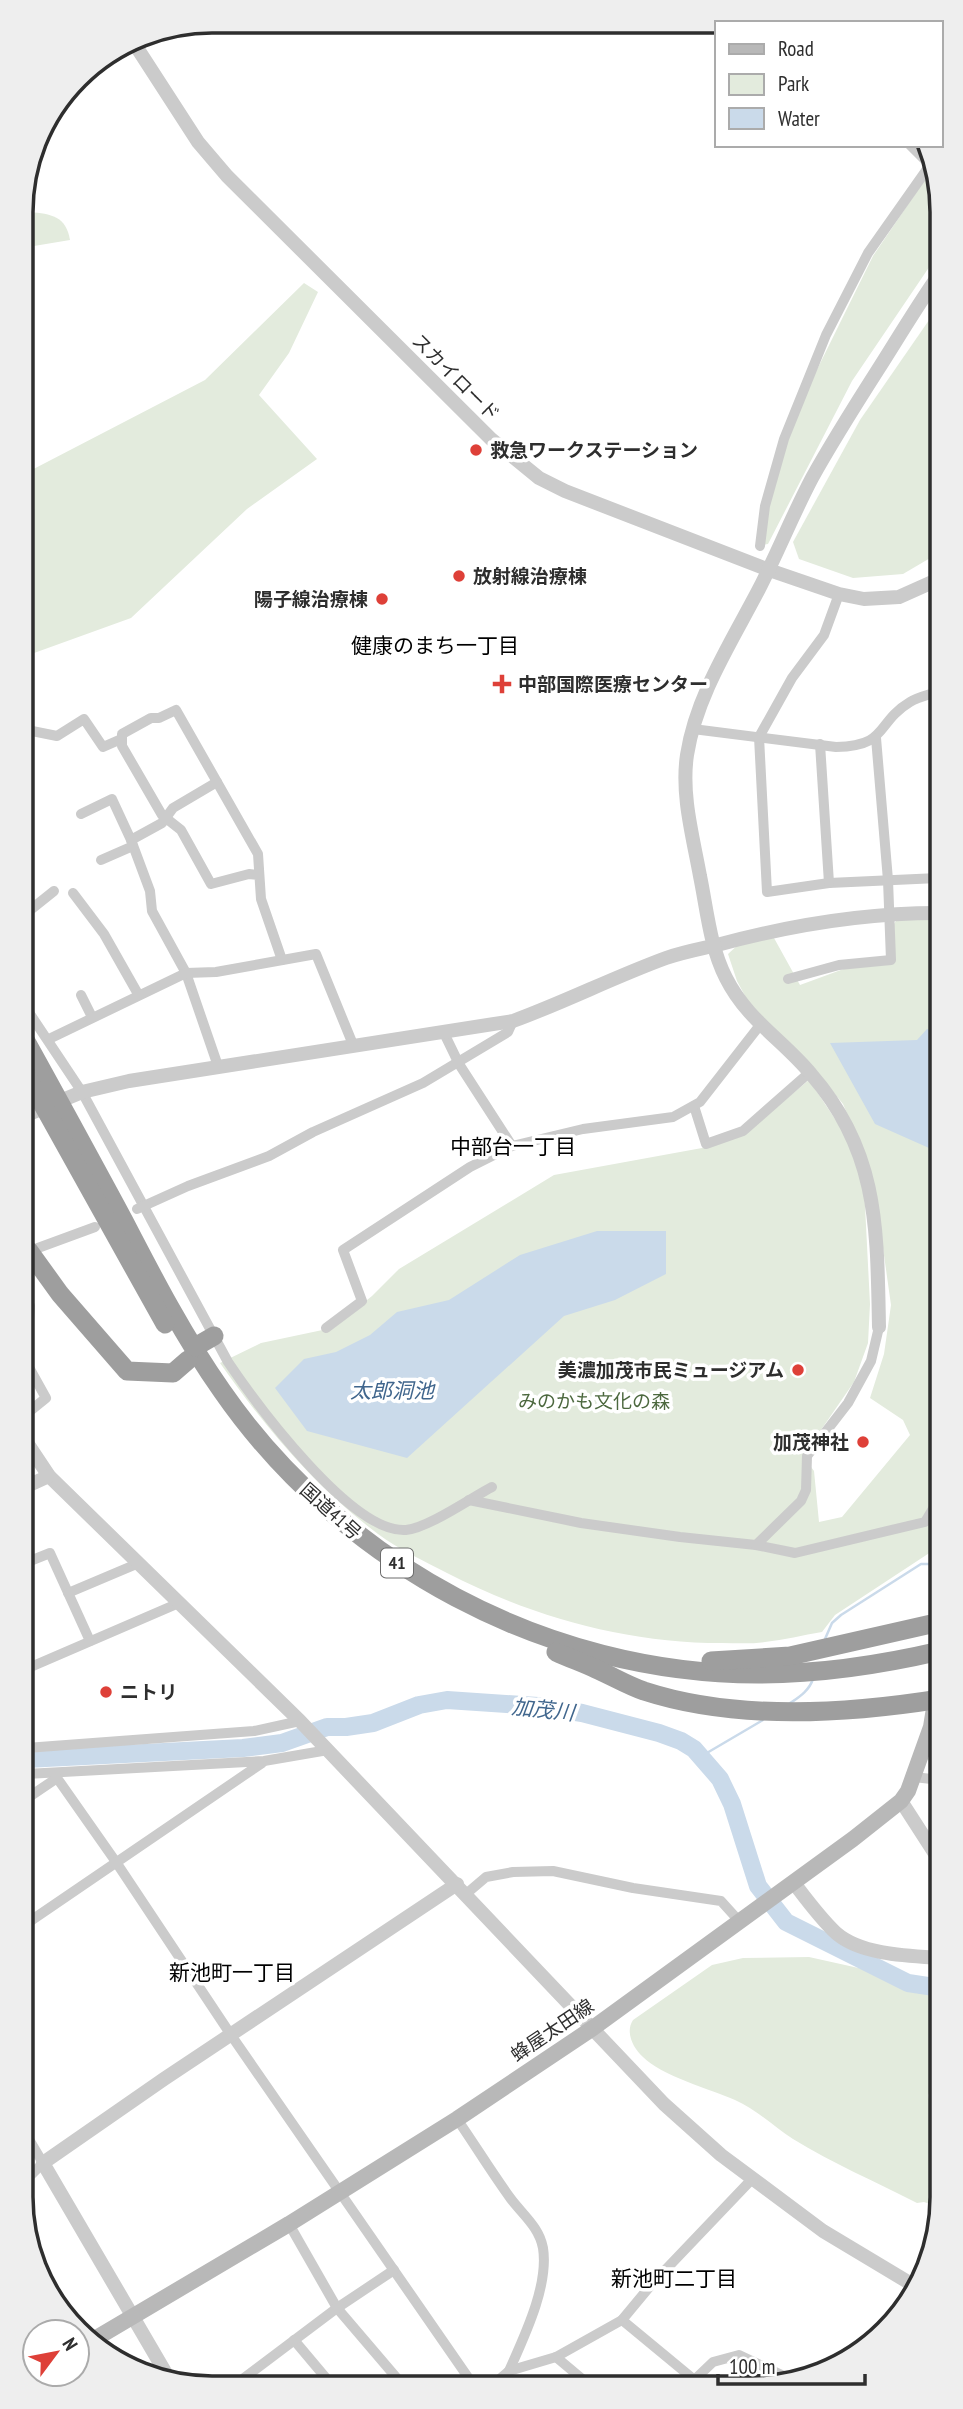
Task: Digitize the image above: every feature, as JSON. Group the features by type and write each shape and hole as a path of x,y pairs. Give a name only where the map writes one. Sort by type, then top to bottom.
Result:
{"highway":[{"name":"国道41号","path":"34,1062 57,1114 135,1244 191,1354 237,1430 281,1479 332,1524 392,1569 480,1618 527,1638 610,1662 662,1671 723,1678 792,1676 883,1668 929,1658"},
{"name":"国道41号","path":"34,1081 46,1094"},
{"path":"33,1260 127,1371 173,1373 214,1336"},
{"name":"国道41号","path":"191,1354 286,1470 358,1536 443,1591 508,1622 565,1644 639,1662 718,1672 792,1676 885,1663 929,1653"},
{"name":"41","path":"508,1622 610,1649 697,1661 748,1659 807,1652 929,1624"},
{"name":"41","path":"527,1638 644,1691 699,1703 748,1710 797,1712 861,1709 929,1701"}],"main road":[{"name":"蜂屋太田線","path":"100,2336 289,2224 457,2119 593,2028 760,1908 901,1801 914,1777 929,1732"}],"street":[{"name":"スカイロード","path":"138,50 198,142 227,176 491,439 538,478 769,570 839,594 864,599 899,597 930,583"},
{"path":"760,546 765,506 784,439 825,335 868,253 925,171"},
{"path":"755,1545 801,1501 806,1490 807,1456 848,1403 871,1361 878,1327 877,1252 865,1167 852,1134 810,1072 760,1026 726,979 714,946 692,835 686,787 687,761 693,729 710,684 831,444 930,288"},
{"path":"839,594 824,635 792,678 759,737 767,892 829,883 930,878"},
{"path":"693,729 854,747 876,738 899,711 911,702 930,695"},
{"path":"259,875 249,874 211,884 181,830 162,816 121,741 122,734 151,718 159,719 176,710 258,854 261,899 282,960"},
{"path":"34,731 57,736 85,719 103,747 121,741"},
{"path":"788,979 839,965 891,960 888,880 876,738"},
{"path":"820,744 829,883"},
{"path":"101,860 162,823 173,808 217,782"},
{"path":"81,814 112,799 150,891 152,911 186,972 218,1066"},
{"path":"34,907 54,891"},
{"path":"73,893 104,934 138,994"},
{"path":"34,1112 82,1092 129,1081 513,1021 666,958 769,931 889,913 930,912"},
{"path":"49,1039 186,972 216,972 316,954 354,1047"},
{"path":"80,995 92,1017"},
{"path":"34,1018 82,1092 141,1207 228,1363 255,1402 314,1470 351,1504 379,1524 405,1530 419,1527 492,1487"},
{"path":"141,1207 188,1186 269,1156 313,1132 423,1083 459,1064 508,1032 513,1021"},
{"path":"326,1328 362,1301 343,1250 470,1167 512,1146 583,1129 673,1117 694,1106 713,1088 760,1026"},
{"path":"444,1033 459,1064 512,1146"},
{"path":"694,1106 706,1144 743,1131 810,1072"},
{"path":"33,1250 95,1227"},
{"path":"33,1375 46,1398 33,1408"},
{"path":"33,1452 50,1476 300,1721 664,2104 721,2155 823,2231 908,2282"},
{"path":"33,1483 50,1476"},
{"path":"469,1500 581,1523 755,1545 795,1553 875,1532 904,1528 925,1522 929,1515"},
{"path":"33,1560 50,1553 90,1641"},
{"path":"68,1593 139,1563"},
{"path":"33,1664 179,1602"},
{"path":"33,1747 254,1731 300,1721"},
{"path":"33,1774 57,1776 264,1761 328,1750"},
{"path":"33,1919 264,1761"},
{"path":"33,1794 57,1776"},
{"path":"57,1776 231,2035 467,2376"},
{"path":"914,1777 929,1779"},
{"path":"901,1801 929,1845"},
{"path":"33,2173 43,2163 231,2035 461,1889 486,1877 513,1872 553,1871 633,1888 721,1901 740,1922"},
{"path":"793,1883 838,1935 867,1949 929,1957"},
{"path":"457,2119 511,2199 535,2226 543,2247 543,2270 535,2305 509,2371"},
{"path":"33,2146 163,2368"},
{"path":"503,2376 509,2371 555,2357 622,2320 651,2285 752,2178"},
{"path":"289,2224 337,2308 395,2376"},
{"path":"247,2375 337,2308 394,2270"},
{"path":"622,2320 688,2376"},
{"path":"294,2340 324,2376"},
{"path":"699,2376 713,2362 739,2355 778,2373"},
{"path":"555,2357 579,2376"}],"green space":[{"path":"926,178 930,213 930,266 852,381 768,544 756,546 775,476 803,398 873,256"},
{"path":"34,213 61,221 70,240 34,246"},
{"path":"304,283 318,292 289,353 259,395 317,459 247,509 131,618 34,653 34,469 205,380"},
{"path":"930,319 930,558 903,574 853,578 799,559 793,542 860,420"},
{"name":"みのかも文化の森","path":"899,916 930,917 929,1553 835,1615 822,1632 754,1643 686,1642 651,1638 615,1632 546,1614 480,1589 403,1550 355,1516 292,1455 220,1363 261,1343 332,1328 372,1296 399,1269 554,1175 702,1148 745,1133 809,1080 845,1134 864,1186 870,1304 868,1343 854,1382 803,1456 814,1471 819,1522 842,1517 910,1435 903,1420 870,1398 884,1354 891,1305 874,1184 864,1152 843,1104 822,1078 750,1005 737,981 728,954 740,943 774,938 800,985 849,967 895,963 894,924"},
{"path":"809,1957 929,1988 929,2204 917,2203 823,2156 743,2104 661,2070 636,2049 630,2035 633,2020 712,1965 743,1958"}],"water":[{"path":"927,1029 930,1030 930,1148 875,1124 830,1043 917,1040"},
{"name":"太郎洞池","path":"597,1231 666,1231 666,1274 615,1300 564,1316 407,1458 307,1431 275,1388 304,1359 336,1352 370,1335 397,1312 449,1300 520,1255"}],"waterway":[{"path":"825,1639 832,1623 841,1615 921,1564 929,1564"},
{"path":"789,1704 806,1690 813,1679"},
{"name":"加茂川","path":"33,1759 243,1748 282,1743 327,1727 373,1723 419,1705 447,1700 538,1706 582,1713 659,1733 694,1749 720,1779 732,1804 758,1886 786,1922 908,1983 929,1986"},
{"path":"700,1757 763,1720"}],"place":[{"name":"救急ワークステーション","path":"476,450"},
{"name":"放射線治療棟","path":"459,576"},
{"name":"陽子線治療棟","path":"382,599"},
{"name":"中部国際医療センター","path":"502,684"},
{"name":"美濃加茂市民ミュージアム","path":"798,1370"},
{"name":"加茂神社","path":"863,1442"},
{"name":"ニトリ","path":"106,1692"}],"district":[{"name":"健康のまち一丁目","path":"435,646"},
{"name":"中部台一丁目","path":"513,1147"},
{"name":"新池町一丁目","path":"232,1973"},
{"name":"新池町二丁目","path":"674,2279"}]}
